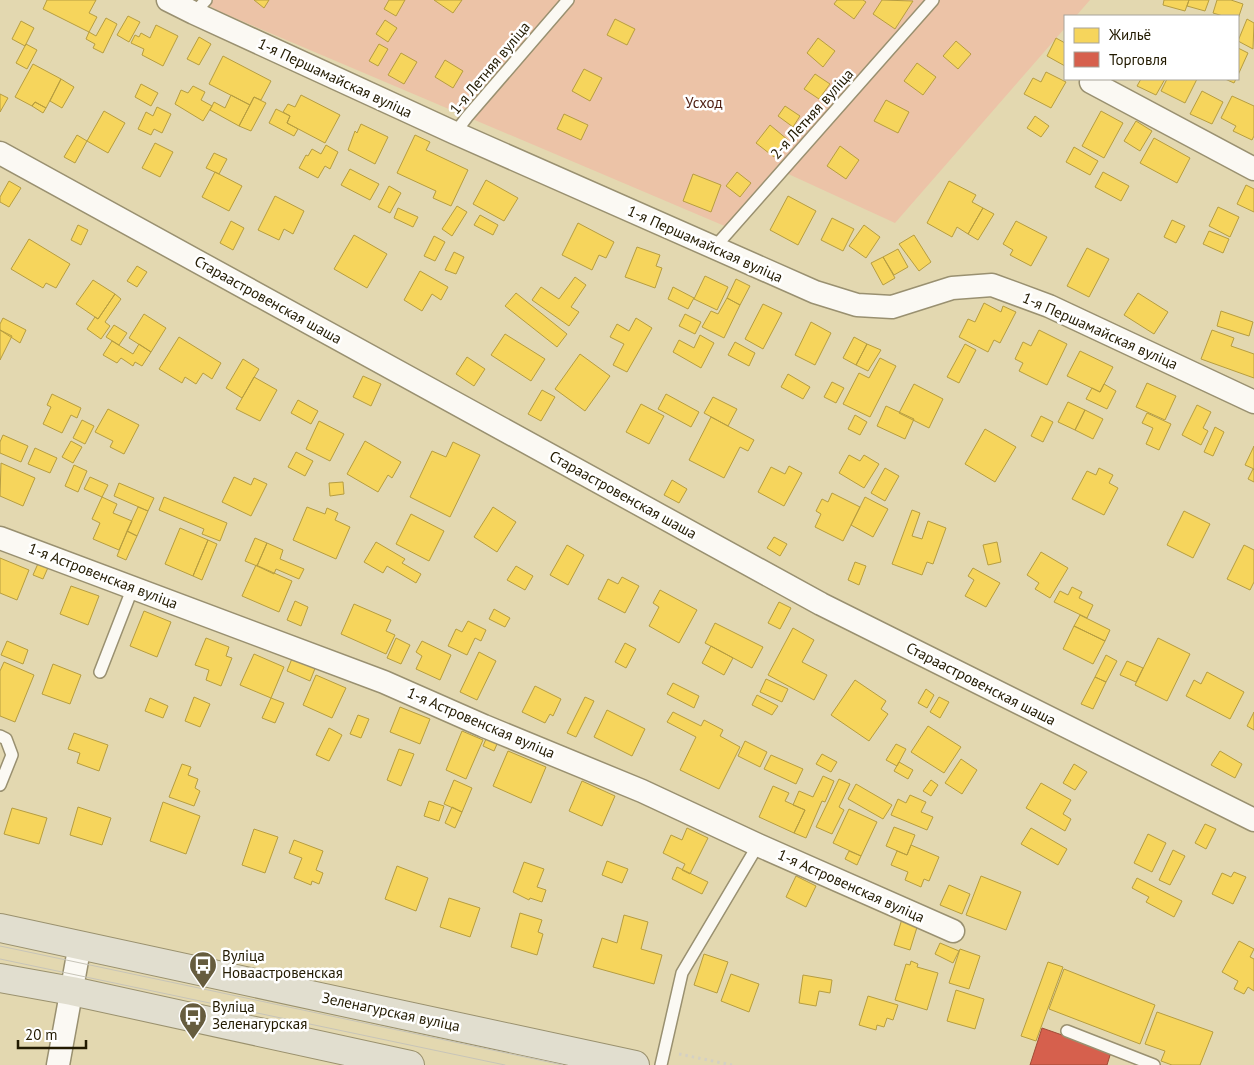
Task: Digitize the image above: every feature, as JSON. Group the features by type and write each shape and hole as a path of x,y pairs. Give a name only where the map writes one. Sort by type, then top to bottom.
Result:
{"main road":[{"name":"Зеленагурская вуліца","path":"0,928 635,1065"},
{"path":"0,978 72,991 410,1065"}],"street":[{"name":"1-я Першамайская вуліца","path":"168,0 200,7 455,133 815,292 857,305 892,307 952,288 992,285 1049,306 1254,402"},
{"path":"1091,82 1254,169"},
{"name":"Стараастровенская шаша","path":"0,153 821,604 1254,820"},
{"name":"1-я Астровенская вуліца","path":"0,538 384,682 484,726 642,791 758,845 953,931"},
{"path":"58,1065 80,944"}],"lane":[{"name":"1-я Летняя вуліца","path":"455,133 568,0"},
{"name":"2-я Летняя вуліца","path":"714,248 933,0"},
{"path":"100,672 133,587"},
{"path":"0,736 6,739 12,755 0,785"},
{"path":"661,1065 682,973 758,845"},
{"path":"1067,1030 1154,1065"}],"green space":[{"name":"Усход","path":"198,0 1090,0 1077,15 1064,15 1064,29 895,223 784,172 734,230 223,13"}],"building: Жильё":[{"path":"47,0 96,0 89,13 97,17 89,32 43,9"},
{"path":"254,0 269,0 264,8"},
{"path":"389,0 405,0 396,16 384,9"},
{"path":"434,0 462,0 453,13"},
{"path":"837,0 863,0 866,2 854,19 834,4"},
{"path":"882,0 913,1 895,29 873,14"},
{"path":"1164,0 1189,0 1185,11 1163,5"},
{"path":"1189,0 1209,0 1205,11 1187,6"},
{"path":"1217,0 1231,0 1243,4 1239,16 1213,13"},
{"path":"128,16 140,22 129,42 117,35"},
{"path":"106,18 117,24 103,53 93,48 95,44 86,39 89,32 96,36"},
{"path":"615,19 635,29 627,45 607,35"},
{"path":"1247,19 1254,23 1253,49 1239,42"},
{"path":"385,20 397,28 388,42 376,34"},
{"path":"21,21 34,28 25,46 12,39"},
{"path":"156,25 178,36 163,66 142,55 144,49 131,43 135,35 139,37 141,33 150,38"},
{"path":"199,37 211,44 199,65 187,59"},
{"path":"818,38 835,51 823,67 807,53"},
{"path":"1056,38 1064,42 1064,65 1047,56"},
{"path":"956,41 971,54 958,69 943,56"},
{"path":"26,44 37,50 27,69 16,63"},
{"path":"379,44 388,49 378,66 369,61"},
{"path":"1239,48 1248,53 1239,73"},
{"path":"401,53 417,62 404,84 388,75"},
{"path":"223,56 271,81 261,100 254,97 250,105 209,84"},
{"path":"445,60 463,71 453,88 435,77"},
{"path":"917,63 936,77 923,95 904,81"},
{"path":"33,64 61,79 46,108 35,102 32,106 15,97"},
{"path":"584,69 602,78 590,101 572,91"},
{"path":"1046,72 1066,82 1051,108 1024,94 1033,78 1041,82"},
{"path":"815,74 830,84 819,99 804,89"},
{"path":"61,79 74,87 62,108 50,101"},
{"path":"1140,80 1164,80 1156,95 1137,86"},
{"path":"1166,80 1196,80 1185,103 1161,91"},
{"path":"141,84 158,93 151,106 135,97"},
{"path":"193,86 205,92 201,100 212,106 203,121 175,104 181,90 188,93"},
{"path":"1202,91 1223,102 1212,124 1190,114"},
{"path":"0,94 8,98 0,112"},
{"path":"231,95 250,105 239,126 210,110 214,102 225,108"},
{"path":"301,95 340,115 325,143 287,123 290,116 283,112 288,104 295,107"},
{"path":"1232,96 1254,106 1254,136 1252,140 1233,131 1236,126 1221,118"},
{"path":"254,97 266,103 251,131 239,126"},
{"path":"886,100 909,112 898,133 874,121"},
{"path":"35,102 46,108 43,113 32,106"},
{"path":"785,106 800,116 793,127 778,116"},
{"path":"157,107 171,114 162,133 154,129 151,135 138,129 146,112 153,116"},
{"path":"276,109 290,116 287,123 298,129 294,136 269,123"},
{"path":"104,111 125,123 108,153 87,141"},
{"path":"1101,111 1123,123 1104,158 1082,146"},
{"path":"564,114 588,125 581,140 557,129"},
{"path":"1035,116 1049,126 1041,137 1027,128"},
{"path":"1136,121 1152,131 1140,151 1124,141"},
{"path":"361,124 388,137 375,164 348,150 355,131 357,133"},
{"path":"770,125 788,140 774,157 756,143"},
{"path":"77,135 87,141 75,163 64,157"},
{"path":"415,135 430,142 426,150 468,170 451,206 433,198 436,191 397,173"},
{"path":"1154,138 1190,158 1177,183 1140,163"},
{"path":"155,143 173,152 160,177 142,168"},
{"path":"326,145 338,152 330,169 325,166 318,178 299,168 306,155 308,156 312,149 321,154"},
{"path":"840,146 859,160 846,179 827,166"},
{"path":"1074,147 1098,161 1090,175 1066,162"},
{"path":"214,153 227,159 219,174 206,168"},
{"path":"350,169 379,184 370,200 341,185"},
{"path":"215,172 242,186 229,211 202,197"},
{"path":"737,172 751,183 740,197 726,186"},
{"path":"1103,172 1129,186 1121,201 1095,187"},
{"path":"693,174 721,185 711,212 683,201"},
{"path":"486,180 518,198 504,221 473,204"},
{"path":"9,181 21,188 9,207 0,202 0,197"},
{"path":"949,181 976,195 972,202 983,208 968,234 957,227 952,237 927,223"},
{"path":"1246,185 1254,189 1254,212 1237,204"},
{"path":"389,186 401,193 390,213 378,207"},
{"path":"275,196 304,211 293,234 284,229 279,240 258,230"},
{"path":"788,196 816,211 798,245 770,230"},
{"path":"457,206 467,212 452,236 442,229"},
{"path":"1218,207 1239,217 1230,237 1209,226"},
{"path":"398,208 418,217 413,227 394,218"},
{"path":"983,208 994,214 978,240 968,234"},
{"path":"480,215 498,225 493,235 474,225"},
{"path":"832,218 854,229 843,251 821,240"},
{"path":"1172,220 1185,226 1176,243 1164,237"},
{"path":"231,221 244,228 233,250 220,243"},
{"path":"1016,221 1047,237 1031,266 1010,255 1013,250 1003,244"},
{"path":"578,223 614,242 606,258 599,255 592,270 562,255"},
{"path":"78,225 88,230 81,245 71,240"},
{"path":"864,225 880,237 866,258 849,246"},
{"path":"1209,231 1229,239 1223,253 1203,244"},
{"path":"354,235 387,254 367,288 334,269"},
{"path":"914,235 931,262 919,271 899,244"},
{"path":"434,236 445,242 435,261 424,256"},
{"path":"29,239 70,264 56,288 46,283 43,288 11,269"},
{"path":"637,247 660,255 656,266 662,268 655,288 625,277"},
{"path":"1087,248 1109,259 1089,297 1067,286"},
{"path":"898,249 908,267 894,275 883,257"},
{"path":"454,252 464,257 456,274 445,270"},
{"path":"883,257 895,278 883,285 871,263"},
{"path":"137,266 147,272 137,287 127,281"},
{"path":"420,271 448,287 441,300 432,294 422,311 404,300"},
{"path":"705,276 728,287 717,310 694,299"},
{"path":"575,277 586,285 571,307 579,312 569,326 532,300 541,287 559,299"},
{"path":"736,279 750,286 740,305 727,298"},
{"path":"93,280 115,294 98,319 76,304"},
{"path":"673,287 694,298 688,309 668,299"},
{"path":"516,293 567,334 557,347 505,306"},
{"path":"1138,293 1168,312 1154,334 1124,315"},
{"path":"115,294 121,299 105,322 110,326 101,339 87,329 95,317 98,319"},
{"path":"727,298 740,305 724,338 702,327 711,311 718,314"},
{"path":"984,303 1001,312 1003,306 1016,312 1000,343 994,340 988,352 959,337 968,319 975,322"},
{"path":"763,304 782,313 763,349 745,339"},
{"path":"1221,311 1253,322 1249,336 1217,326"},
{"path":"144,314 166,328 151,352 129,338"},
{"path":"685,314 701,322 695,334 679,326"},
{"path":"3,318 26,330 20,343 0,330"},
{"path":"636,318 652,328 627,372 613,365 624,344 610,337 617,324 629,331"},
{"path":"811,322 831,333 815,365 795,355"},
{"path":"114,325 127,333 119,345 106,337"},
{"path":"0,330 12,336 0,360"},
{"path":"1039,330 1067,344 1047,385 1019,371 1023,363 1015,359 1023,342 1031,346"},
{"path":"1212,330 1234,338 1231,346 1254,354 1254,378 1201,359"},
{"path":"505,334 545,359 531,381 491,355"},
{"path":"700,335 714,343 701,368 673,352 679,340 694,348"},
{"path":"179,337 221,363 212,379 203,373 196,384 185,377 182,383 159,369"},
{"path":"854,337 867,344 856,365 843,358"},
{"path":"112,341 133,354 139,344 151,352 142,366 135,362 133,366 121,358 117,363 103,355"},
{"path":"735,342 755,353 749,366 728,355"},
{"path":"867,344 881,350 868,371 856,365"},
{"path":"965,344 976,350 959,383 947,377"},
{"path":"1080,351 1113,367 1100,392 1067,376"},
{"path":"580,354 610,376 585,411 555,389"},
{"path":"467,357 485,369 474,386 456,374"},
{"path":"880,358 896,366 870,417 843,404 859,373 869,378"},
{"path":"243,359 259,369 242,398 226,388"},
{"path":"788,374 810,387 803,399 781,387"},
{"path":"363,376 381,384 371,406 353,397"},
{"path":"254,377 277,390 260,421 236,409"},
{"path":"832,382 844,388 836,403 824,397"},
{"path":"1147,383 1176,396 1165,420 1136,407"},
{"path":"914,384 943,399 929,428 899,413"},
{"path":"1104,384 1116,391 1107,409 1086,399 1092,388 1100,392"},
{"path":"542,390 555,397 541,421 528,414"},
{"path":"52,394 81,408 77,418 71,415 62,433 43,424 51,407 47,405"},
{"path":"666,394 699,412 691,427 658,409"},
{"path":"713,397 737,409 728,426 704,413"},
{"path":"298,400 318,411 311,424 291,413"},
{"path":"1068,402 1085,410 1075,430 1058,422"},
{"path":"641,404 664,416 649,444 626,432"},
{"path":"1197,405 1211,412 1203,428 1208,431 1201,445 1182,435"},
{"path":"886,406 914,419 905,439 877,426"},
{"path":"108,409 139,425 124,454 110,447 113,441 95,432"},
{"path":"1085,410 1103,419 1093,439 1075,430"},
{"path":"1147,413 1171,424 1159,450 1146,444 1153,428 1142,423"},
{"path":"855,415 867,422 860,435 848,429"},
{"path":"1041,416 1053,422 1043,442 1031,436"},
{"path":"711,417 754,440 748,451 740,447 724,478 689,460"},
{"path":"82,420 94,426 85,444 73,438"},
{"path":"319,421 344,434 330,461 306,449"},
{"path":"1215,427 1224,432 1213,456 1204,452"},
{"path":"985,429 1016,447 995,482 965,464"},
{"path":"3,435 28,446 21,462 0,453 0,442"},
{"path":"71,441 82,447 73,463 62,457"},
{"path":"365,441 401,462 392,478 388,475 378,492 347,474"},
{"path":"453,442 480,455 450,517 410,497 432,451 446,457"},
{"path":"1254,446 1254,469 1245,465"},
{"path":"35,448 57,458 50,473 28,464"},
{"path":"296,452 313,461 305,476 288,467"},
{"path":"849,455 860,461 864,455 879,464 864,488 839,473"},
{"path":"1,463 35,478 23,506 0,496"},
{"path":"74,465 87,471 78,492 65,486"},
{"path":"789,466 802,473 784,506 758,492 771,467 785,474"},
{"path":"885,468 899,476 885,501 871,493"},
{"path":"1099,468 1113,475 1109,483 1118,488 1104,515 1072,499 1087,471 1096,475"},
{"path":"1254,470 1254,482 1248,479"},
{"path":"90,477 108,485 102,497 84,489"},
{"path":"234,477 251,485 254,478 267,484 251,516 222,502"},
{"path":"672,480 687,489 679,503 664,495"},
{"path":"343,482 344,494 330,496 329,483"},
{"path":"119,483 154,498 148,511 114,496"},
{"path":"832,493 860,507 843,541 815,527 821,514 816,511 822,499 828,502"},
{"path":"102,497 117,504 113,513 132,521 119,550 93,539 100,523 92,519"},
{"path":"164,497 227,523 220,541 202,534 204,529 159,510"},
{"path":"865,497 888,509 873,537 851,525"},
{"path":"138,507 148,511 137,536 127,531"},
{"path":"307,507 325,514 327,508 338,513 335,520 350,527 336,559 293,540"},
{"path":"493,507 516,522 497,552 474,537"},
{"path":"912,510 920,513 912,536 922,539 928,521 946,528 933,564 927,562 922,575 892,564"},
{"path":"1184,511 1210,524 1193,558 1167,545"},
{"path":"411,514 444,531 429,561 396,544"},
{"path":"180,528 208,540 193,576 165,564"},
{"path":"127,531 137,536 126,560 117,556"},
{"path":"774,537 787,544 780,556 767,548"},
{"path":"255,538 267,543 257,566 245,561"},
{"path":"208,540 217,544 202,580 193,576"},
{"path":"376,542 405,559 402,563 421,574 416,583 387,566 383,573 364,562"},
{"path":"997,542 1001,562 988,565 983,545"},
{"path":"267,543 283,550 280,559 304,569 299,579 276,569 274,574 257,566"},
{"path":"567,545 584,555 568,585 550,575"},
{"path":"1244,545 1254,550 1254,582 1250,590 1227,579"},
{"path":"1041,552 1068,568 1050,598 1035,589 1039,583 1027,575"},
{"path":"0,558 29,570 17,600 0,593"},
{"path":"40,559 50,563 43,579 33,575"},
{"path":"855,562 866,566 859,585 848,580"},
{"path":"256,565 292,581 279,612 242,596"},
{"path":"516,566 533,576 525,590 507,580"},
{"path":"973,568 1000,583 986,607 965,596 974,580 968,576"},
{"path":"622,577 639,586 625,613 598,599 608,579 618,584"},
{"path":"71,586 99,596 88,625 60,614"},
{"path":"1072,587 1082,592 1079,598 1093,605 1087,618 1054,602 1060,591 1068,595"},
{"path":"660,590 697,610 679,643 649,626 659,607 653,603"},
{"path":"295,601 308,607 301,626 287,620"},
{"path":"779,602 791,608 780,629 768,623"},
{"path":"354,604 391,620 386,631 395,635 386,654 341,634"},
{"path":"494,609 510,618 505,627 489,619"},
{"path":"144,611 171,622 157,657 130,646"},
{"path":"1080,615 1110,630 1105,641 1074,626"},
{"path":"468,621 486,630 481,641 475,638 467,655 448,646 456,629 462,632"},
{"path":"715,623 763,647 752,668 705,643"},
{"path":"1074,626 1105,641 1093,664 1063,649"},
{"path":"793,628 814,640 802,662 827,675 814,700 768,675"},
{"path":"206,638 229,647 226,656 232,658 221,686 206,680 209,670 195,665"},
{"path":"396,638 410,645 401,664 387,658"},
{"path":"1158,638 1190,654 1167,701 1135,685"},
{"path":"7,641 28,650 23,664 1,655"},
{"path":"422,641 451,655 440,680 416,669 422,656 416,652"},
{"path":"625,643 636,649 626,668 615,662"},
{"path":"711,646 733,658 724,675 702,663"},
{"path":"295,651 318,661 310,681 287,671"},
{"path":"479,652 496,661 477,700 460,692"},
{"path":"254,654 284,667 271,698 240,685"},
{"path":"1106,655 1117,661 1106,682 1095,677"},
{"path":"1127,661 1143,668 1136,682 1120,675"},
{"path":"4,662 34,675 15,722 0,716 0,671"},
{"path":"53,664 81,675 70,704 42,694"},
{"path":"1207,672 1244,692 1230,719 1186,696 1194,680 1201,684"},
{"path":"316,675 346,688 332,718 303,705"},
{"path":"1095,677 1106,682 1093,709 1081,704"},
{"path":"766,679 788,689 782,702 760,692"},
{"path":"855,680 886,701 881,709 888,714 869,741 831,715"},
{"path":"673,683 699,696 694,708 667,694"},
{"path":"535,686 561,699 553,716 550,714 545,723 522,712"},
{"path":"926,689 934,695 927,708 918,703"},
{"path":"757,695 778,706 772,715 752,705"},
{"path":"194,697 210,704 200,727 185,721"},
{"path":"585,697 594,701 576,737 567,733"},
{"path":"939,697 949,702 940,718 930,712"},
{"path":"150,698 168,706 163,718 145,711"},
{"path":"271,698 284,703 275,723 262,718"},
{"path":"400,707 430,719 420,744 390,732"},
{"path":"607,710 645,729 632,756 594,737"},
{"path":"673,712 701,726 704,720 723,730 720,736 740,747 719,789 680,770 696,737 667,722"},
{"path":"1254,712 1254,730 1247,726"},
{"path":"358,715 369,719 361,738 350,734"},
{"path":"928,726 961,747 944,773 911,752"},
{"path":"329,728 342,735 329,761 316,755"},
{"path":"462,731 483,740 466,779 446,770"},
{"path":"489,732 500,737 494,751 483,746"},
{"path":"74,733 108,745 99,771 77,763 80,753 68,749"},
{"path":"745,741 767,752 760,767 738,756"},
{"path":"896,744 906,749 897,766 886,760"},
{"path":"399,749 414,754 401,786 387,780"},
{"path":"508,751 546,767 531,803 493,786"},
{"path":"1220,751 1242,764 1235,778 1211,765"},
{"path":"822,754 837,762 831,772 816,764"},
{"path":"771,755 803,769 796,784 764,769"},
{"path":"961,759 977,770 962,794 945,783"},
{"path":"899,762 913,770 908,779 894,771"},
{"path":"182,764 191,767 188,775 198,779 195,788 200,791 194,806 169,797"},
{"path":"1074,764 1087,772 1075,790 1063,783"},
{"path":"823,776 834,781 825,802 822,801 806,838 794,833 805,810 793,805 799,791 813,797"},
{"path":"839,779 850,784 839,807 844,810 832,834 816,827"},
{"path":"454,780 472,788 462,812 444,804"},
{"path":"931,780 938,785 931,796 923,791"},
{"path":"582,781 615,796 602,826 569,811"},
{"path":"1041,783 1071,800 1063,814 1071,819 1065,831 1026,808"},
{"path":"856,784 892,805 883,819 848,799"},
{"path":"773,786 789,793 785,801 805,810 794,833 759,817"},
{"path":"910,795 926,802 921,812 933,817 927,830 891,815 898,799 906,803"},
{"path":"429,801 444,806 439,821 424,816"},
{"path":"163,802 200,816 186,854 150,841"},
{"path":"78,807 111,818 102,845 70,835"},
{"path":"452,807 462,812 455,828 445,823"},
{"path":"12,808 47,818 39,844 4,834"},
{"path":"849,809 877,822 861,856 833,843"},
{"path":"1205,824 1216,829 1206,849 1195,843"},
{"path":"894,827 915,835 907,855 886,846"},
{"path":"687,828 708,838 690,874 682,870 685,864 663,853 671,835 682,840"},
{"path":"1031,828 1067,849 1058,865 1021,844"},
{"path":"254,829 278,837 265,873 242,865"},
{"path":"1148,834 1166,843 1152,872 1134,863"},
{"path":"294,840 323,851 316,870 323,873 319,884 312,881 311,885 294,878 302,858 289,853"},
{"path":"911,845 939,857 929,881 924,879 921,887 905,880 908,872 891,865 897,851 907,855"},
{"path":"1173,850 1185,856 1170,885 1159,880"},
{"path":"849,851 861,856 857,865 845,859"},
{"path":"607,861 628,869 622,883 602,875"},
{"path":"524,862 544,869 537,887 546,890 542,902 530,898 529,900 513,892"},
{"path":"397,866 428,878 416,911 385,899"},
{"path":"677,867 708,882 702,894 672,879"},
{"path":"1234,872 1246,877 1233,904 1212,894 1222,873 1231,877"},
{"path":"796,876 816,886 806,907 786,897"},
{"path":"981,876 1021,892 1006,930 966,915"},
{"path":"1137,878 1182,901 1174,917 1146,902 1149,897 1132,888"},
{"path":"949,885 970,894 962,914 940,905"},
{"path":"449,898 480,908 470,937 440,927"},
{"path":"520,913 542,920 538,932 543,934 537,955 511,947"},
{"path":"624,915 648,922 641,949 662,955 654,984 593,967 602,938 617,943"},
{"path":"902,919 918,924 910,950 894,945"},
{"path":"1239,941 1254,949 1250,957 1254,959 1254,991 1248,987 1244,994 1234,989 1238,981 1222,972"},
{"path":"940,943 959,951 953,963 935,954"},
{"path":"960,949 980,956 969,989 949,983"},
{"path":"704,954 728,962 717,993 694,985"},
{"path":"911,961 918,964 917,967 938,973 927,1010 895,1000 906,964 910,965"},
{"path":"1048,962 1063,967 1036,1041 1021,1036"},
{"path":"1064,969 1155,1005 1140,1044 1049,1009"},
{"path":"731,974 759,984 749,1012 721,1001"},
{"path":"803,975 832,980 830,993 819,991 816,1006 799,1003"},
{"path":"956,990 984,999 975,1029 947,1021"},
{"path":"868,996 898,1005 893,1020 887,1018 884,1027 877,1025 876,1030 859,1025"},
{"path":"1157,1012 1213,1032 1200,1065 1172,1065 1161,1061 1165,1051 1145,1044"}],"building: Торговля":[{"path":"1042,1028 1111,1052 1107,1065 1030,1065"}],"tram line":[{"path":"0,946 563,1065"},
{"path":"0,959 505,1065"}],"place":[{"name":"Вуліца Новаастровенская","path":"203,989"},
{"name":"Вуліца Зеленагурская","path":"193,1040"}]}
